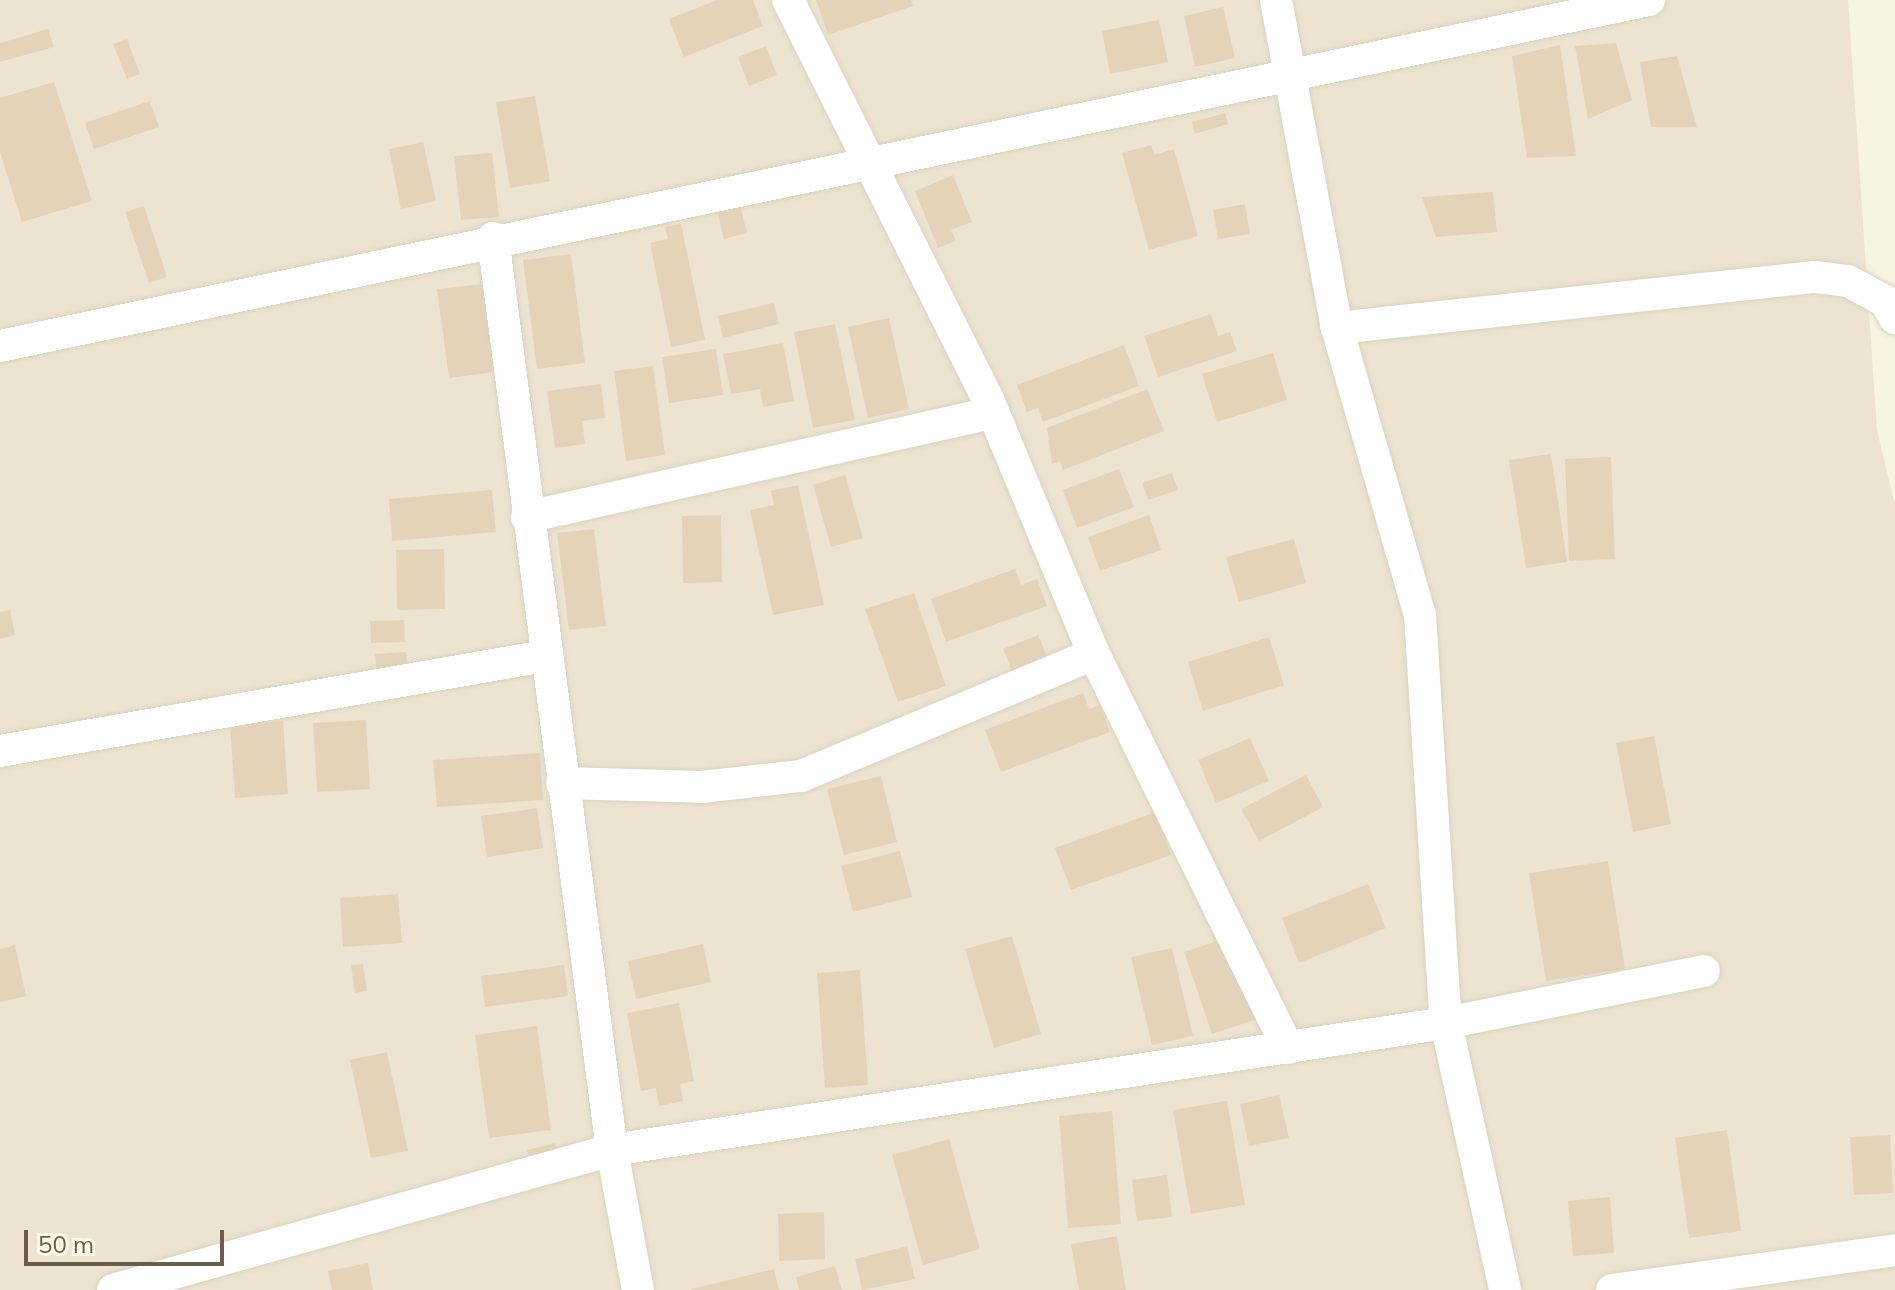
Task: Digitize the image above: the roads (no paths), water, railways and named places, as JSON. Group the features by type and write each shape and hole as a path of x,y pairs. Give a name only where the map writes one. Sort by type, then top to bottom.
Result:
{"street":[{"path":"788,0 994,413 1094,654 1288,1048"},
{"path":"1276,0 1337,328 1420,615 1446,1023 1505,1290"},
{"path":"0,346 1287,70 1649,0"},
{"path":"493,238 545,656 612,1150 638,1290"},
{"path":"1337,328 1815,277 1848,281 1885,301 1895,318"},
{"path":"527,517 994,413"},
{"path":"562,783 701,787 801,776 1094,654"},
{"path":"0,751 545,656"},
{"path":"113,1290 612,1150 1446,1023 1704,971"},
{"path":"1612,1290 1895,1250"}]}
